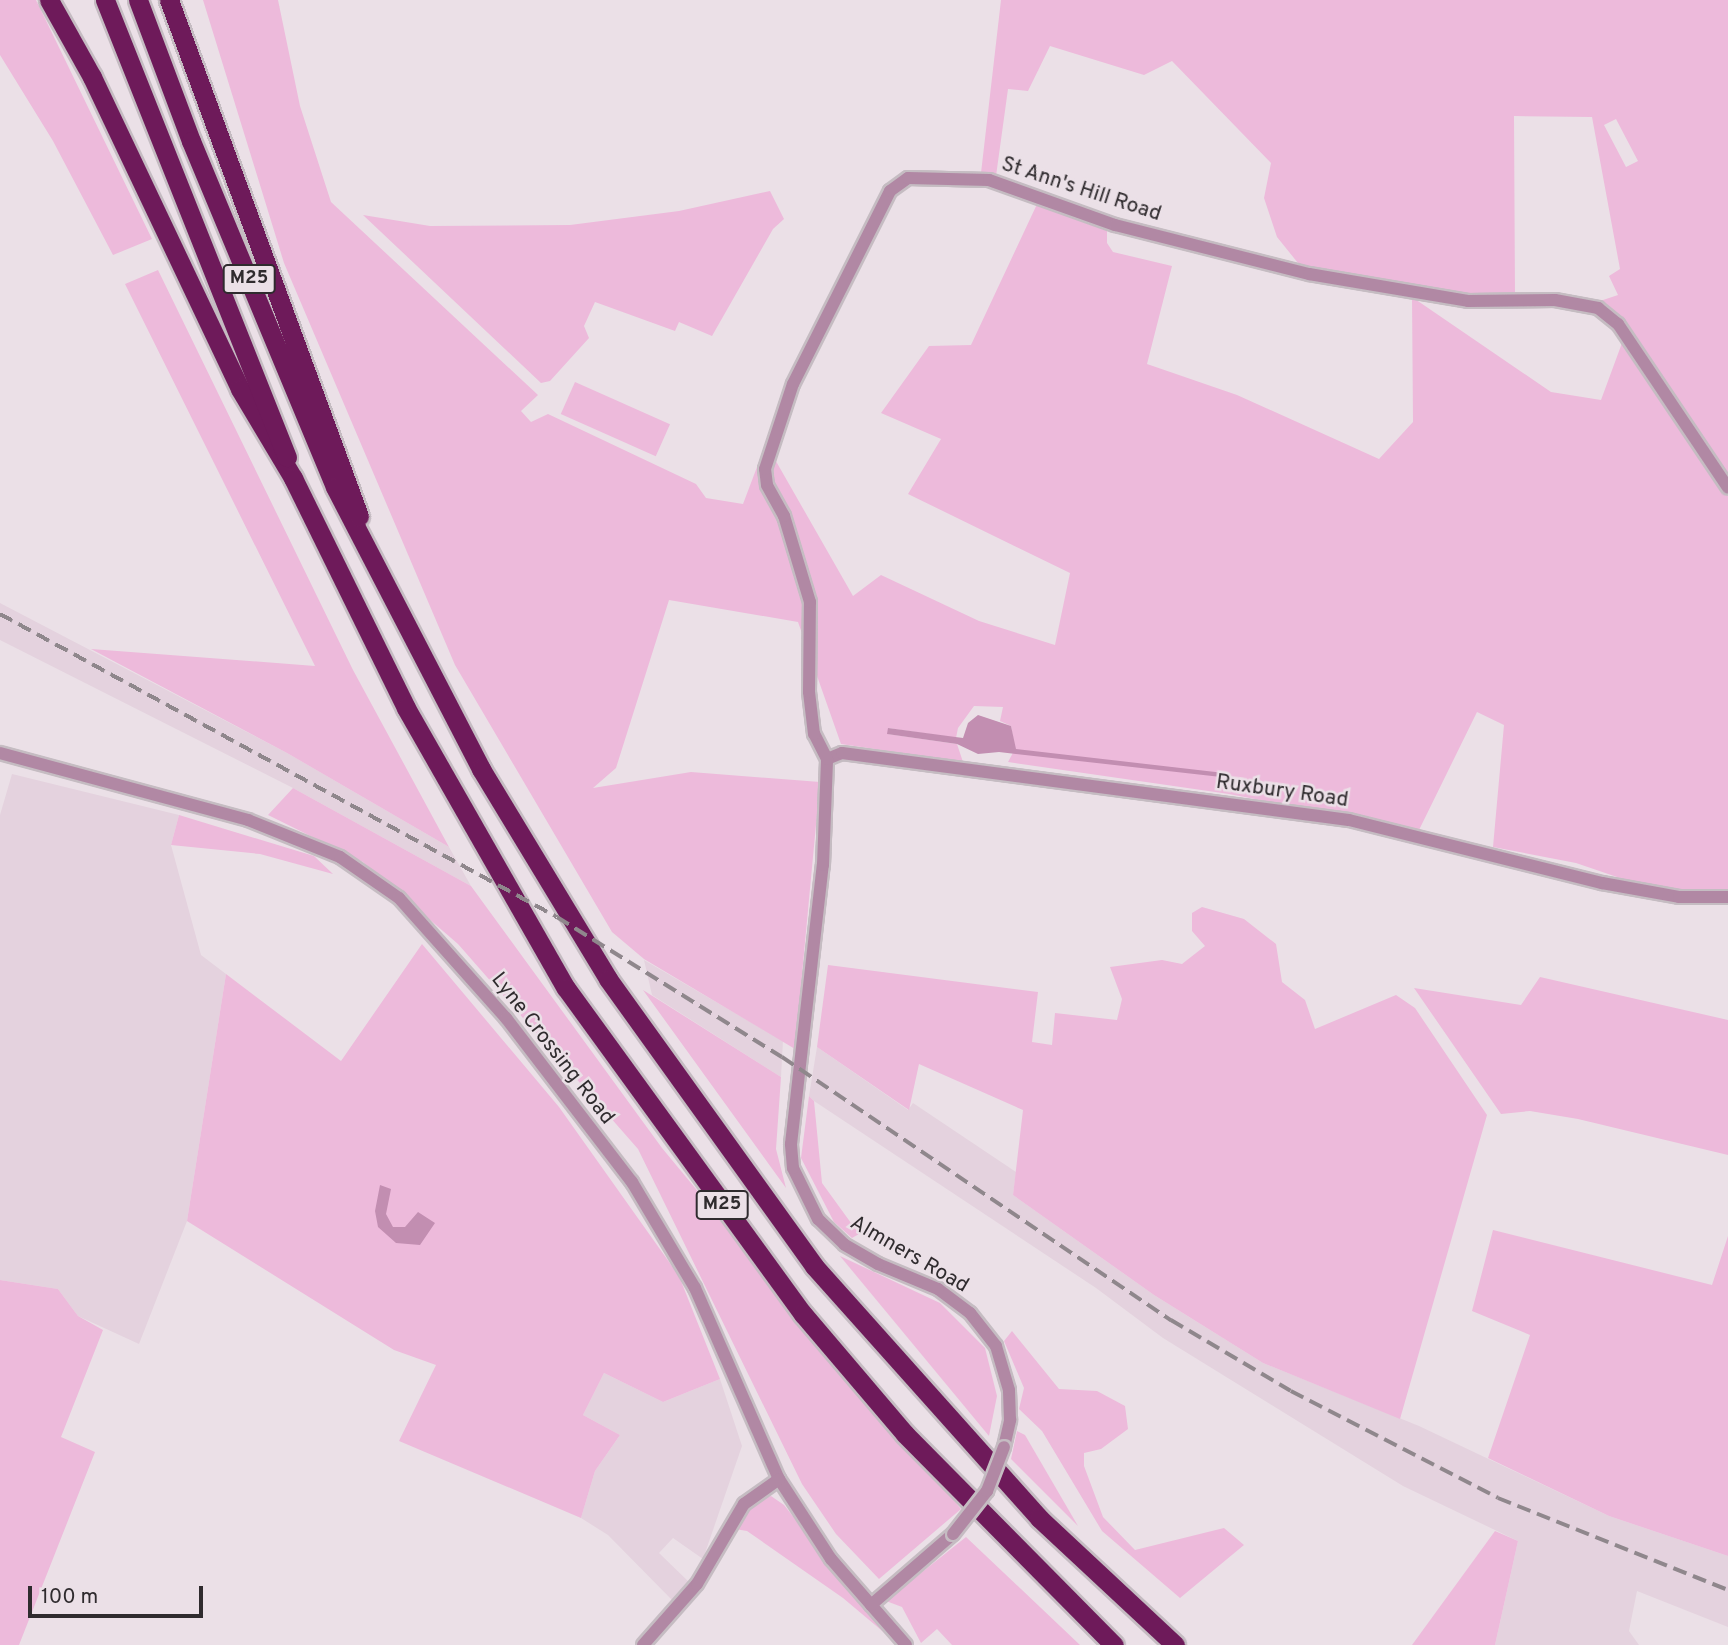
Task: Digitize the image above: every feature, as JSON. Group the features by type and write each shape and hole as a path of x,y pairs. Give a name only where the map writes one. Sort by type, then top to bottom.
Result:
{"highway":[{"path":"49,0 92,77 240,389 293,478"},
{"name":"M25","path":"105,0 279,429 293,478 406,708 566,988 803,1314 905,1434 1114,1645"},
{"name":"M25","path":"138,0 191,141 335,487 481,769 608,979 704,1119 814,1266 937,1408 1039,1518 1175,1645"},
{"path":"169,0 191,50 233,177 349,479 369,554"},
{"path":"182,0 191,50"}],"street":[{"name":"St Ann's Hill Road","path":"827,759 814,734 809,692 810,603 784,516 767,485 767,455 793,384 835,295 890,191 908,178 989,180 1115,225 1310,274 1468,301 1555,300 1598,308 1618,324 1728,488"},
{"name":"Lyne Crossing Road","path":"0,753 248,820 340,857 399,898 506,1018 662,1227 695,1288 779,1479 831,1559 906,1645"},
{"name":"Ruxbury Road","path":"827,759 842,753 1349,820 1602,883 1679,897 1728,897"},
{"name":"Almners Road","path":"827,759 823,865 791,1144 793,1168 818,1219 844,1244 878,1264 938,1289 970,1313 996,1346 1009,1390 1010,1419 1004,1447 987,1491 953,1534 871,1605"},
{"path":"643,1645 697,1584 744,1504 779,1479"}],"shaded area":[{"path":"0,0 36,0 152,239 113,255 53,141 0,55"},
{"path":"203,0 278,0 300,106 331,202 538,395 521,411 531,422 548,414 696,484 706,498 743,504 771,430 781,434 773,456 853,596 881,575 979,621 1055,645 1070,573 908,494 941,439 881,413 929,346 971,345 1038,202 1107,229 1107,243 1113,252 1172,266 1147,364 1237,395 1379,459 1413,422 1412,297 1551,392 1601,400 1622,343 1597,302 1618,295 1609,276 1620,269 1592,117 1514,116 1515,296 1469,296 1302,268 1277,237 1264,198 1271,163 1172,61 1144,75 1050,46 1028,91 1008,89 996,176 981,173 1001,0 1728,0 1728,889 1658,891 1576,863 1493,847 1504,725 1477,712 1419,830 1229,794 1008,762 1015,749 1011,726 1000,721 1003,707 974,706 958,728 956,738 888,728 888,734 957,744 963,762 841,744 798,622 669,600 616,768 593,788 691,772 820,782 795,1049 644,959 612,932 455,665 284,263","holes":["1616,119 1638,161 1626,167 1604,125"]},
{"path":"770,191 784,219 773,229 712,336 679,322 675,331 595,302 584,326 589,338 550,381 541,383 363,215 430,226 570,225 679,211"},
{"path":"158,270 353,670 449,847 287,753 91,649 315,666 125,284"},
{"path":"575,382 670,424 656,456 561,414"},
{"path":"0,603 287,753 449,847 471,886 293,788 0,640"},
{"path":"978,715 1011,726 1016,749 1224,773 1221,777 999,752 978,754 957,744 887,734 888,728 963,738 968,723"},
{"path":"12,774 179,815 171,845 201,955 226,974 187,1221 139,1344 78,1316 58,1289 0,1280 0,815"},
{"path":"293,788 471,886 662,1148 961,1509 879,1579 836,1534 802,1484 638,1149 458,944 363,862 268,815"},
{"path":"179,815 314,856 333,874 260,854 171,845"},
{"path":"1202,907 1244,919 1276,944 1282,982 1305,1000 1315,1029 1396,995 1415,1008 1487,1115 1400,1419 1263,1363 1154,1295 1013,1195 1023,1110 919,1064 909,1110 817,1047 828,965 1038,992 1032,1042 1052,1045 1055,1013 1117,1020 1122,999 1110,967 1162,960 1182,964 1205,946 1192,931 1192,913"},
{"path":"422,944 559,1107 679,1276 720,1379 663,1402 604,1373 583,1415 620,1435 595,1471 581,1518 399,1441 436,1365 394,1350 187,1221 226,974 341,1061"},
{"path":"644,960 783,1041 781,1077 652,995"},
{"path":"1540,977 1728,1020 1728,1155 1578,1119 1530,1111 1501,1114 1414,988 1521,1005"},
{"path":"643,990 781,1077 776,1149 786,1188"},
{"path":"817,1047 908,1110 913,1103 1016,1172 1013,1195 1154,1295 1263,1363 1419,1426 1609,1516 1728,1556 1728,1627 1637,1591 1629,1631 1639,1645 1495,1645 1518,1541 1403,1486 1163,1338 1096,1288 814,1101 809,1096"},
{"path":"809,1096 814,1101 822,1183 859,1234 852,1238 834,1222 801,1158"},
{"path":"380,1185 391,1189 386,1214 393,1227 405,1227 418,1212 435,1223 420,1245 396,1243 378,1227 375,1211"},
{"path":"1493,1230 1712,1285 1728,1236 1728,1556 1609,1516 1488,1458 1530,1335 1472,1311"},
{"path":"840,1256 940,1303 985,1348 997,1396 989,1436"},
{"path":"0,1280 58,1289 78,1316 103,1330 61,1437 95,1452 19,1645 0,1645"},
{"path":"1012,1331 1059,1389 1097,1391 1125,1406 1128,1429 1101,1449 1084,1453 1084,1466 1103,1517 1135,1550 1224,1528 1244,1545 1180,1598 1102,1531 1042,1431 1019,1409 1024,1388 1004,1341"},
{"path":"604,1373 663,1402 720,1379 742,1446 703,1559 673,1538 659,1553 690,1583 673,1601 608,1535 581,1518 595,1471 620,1435 583,1415"},
{"path":"1017,1431 1025,1435 1078,1526 1011,1459"},
{"path":"771,1496 784,1505 887,1635 843,1598 747,1531 735,1529 757,1501"},
{"path":"1495,1531 1518,1541 1495,1645 1412,1645"},
{"path":"966,1537 1080,1645 952,1645 937,1629 921,1643 902,1607 886,1601"}],"railway":[{"path":"0,614 557,917 782,1057 1171,1320 1291,1391 1498,1498 1728,1590"}]}
